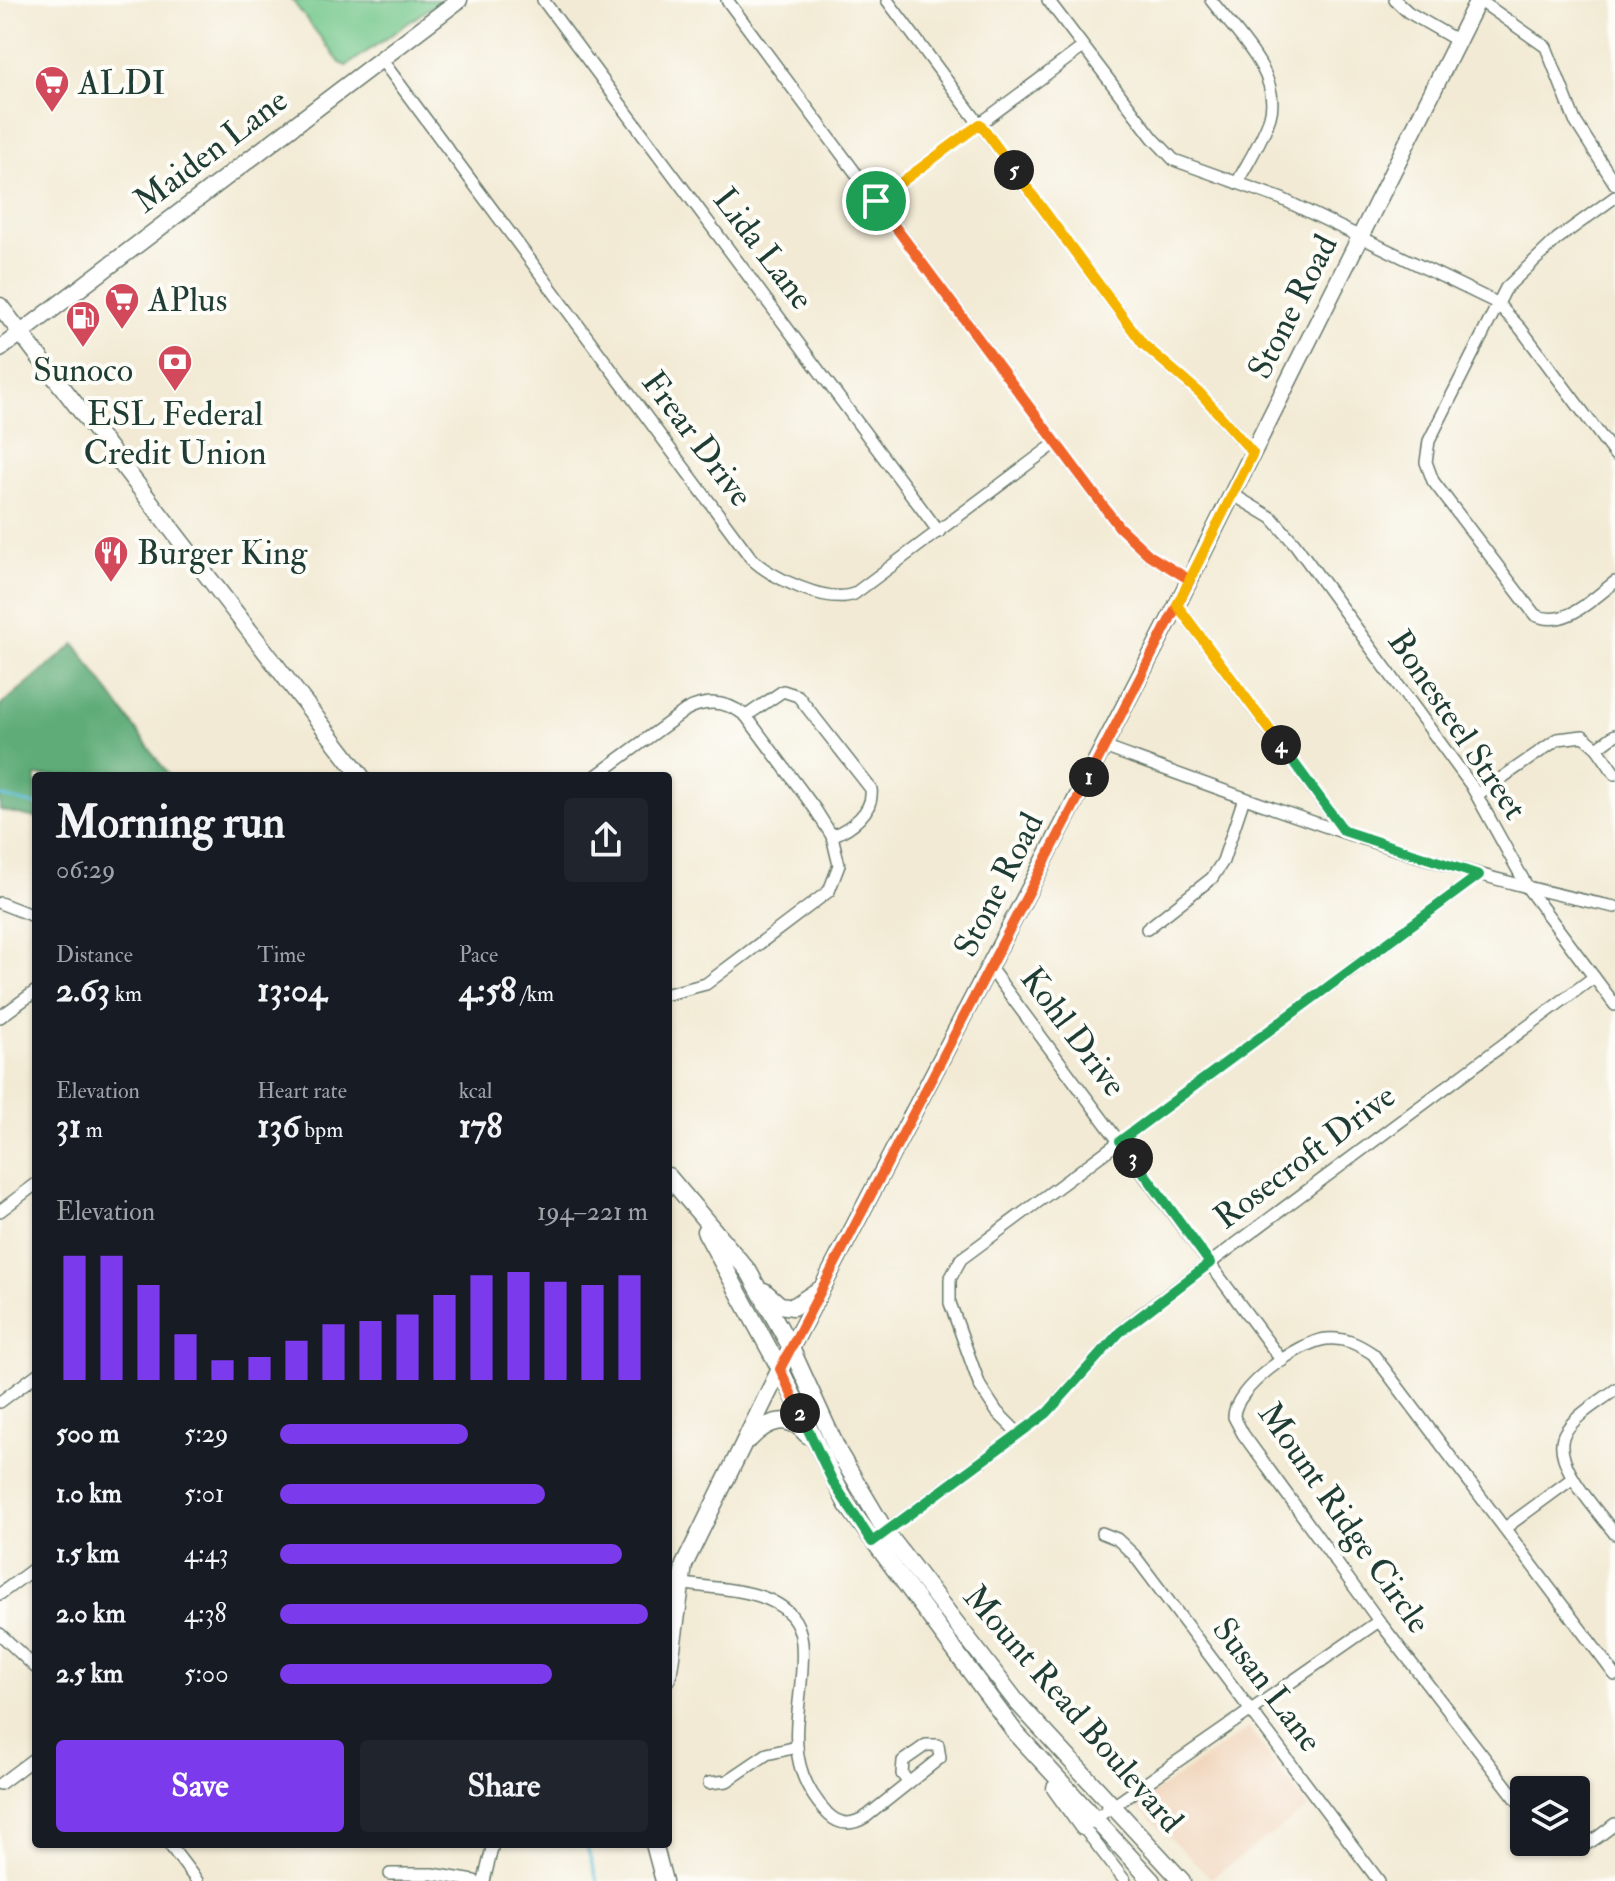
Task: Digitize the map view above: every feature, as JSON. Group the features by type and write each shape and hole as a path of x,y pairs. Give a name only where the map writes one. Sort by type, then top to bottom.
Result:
{"street":[{"name":"Maiden Lane","path":"0,349 459,0"},
{"name":"Lida Lane","path":"543,0 939,532"},
{"path":"727,0 1132,541 1190,580"},
{"path":"887,0 1143,344 1200,393 1253,453"},
{"path":"1048,0 1165,152 1186,166 1282,199 1497,303 1521,329 1615,455"},
{"path":"1211,0 1261,67 1272,93 1269,120 1237,183"},
{"path":"1395,0 1408,12 1458,41"},
{"path":"1478,0 1546,47 1575,121 1615,184"},
{"name":"Stone Road","path":"672,1614 674,1582 780,1369 1104,747 1151,649 1190,580 1478,0"},
{"path":"876,201 1083,47"},
{"name":"Frear Drive","path":"381,59 757,565 820,595 846,597 863,589 1056,443"},
{"path":"1615,197 1530,262 1497,303 1429,441 1426,462 1438,489 1528,610 1542,618 1559,619 1615,582"},
{"path":"0,306 358,772"},
{"name":"Bonesteel Street","path":"1232,494 1272,518 1295,544 1477,795 1529,890 1615,1005"},
{"path":"1177,605 1344,831"},
{"path":"746,716 783,691 798,696 871,789 870,806 853,823 832,836"},
{"path":"602,772 697,704 725,704 746,716 832,836 839,865 829,891 706,984 672,993"},
{"path":"1597,748 1615,735"},
{"path":"1477,795 1558,739 1583,736 1597,748 1615,774"},
{"path":"1104,747 1244,798 1479,875 1529,890 1615,907"},
{"path":"1147,929 1212,878 1223,861 1244,798"},
{"path":"1018,1433 997,1412 980,1386 950,1303 950,1279 961,1259 1479,875"},
{"path":"0,903 32,915"},
{"name":"Kohl Drive","path":"990,968 1282,1361"},
{"name":"Rosecroft Drive","path":"879,1537 1047,1413 1120,1332 1594,977"},
{"path":"0,1017 32,994"},
{"name":"Mount Read Boulevard","path":"672,1181 694,1211 780,1369 833,1482 1016,1701 1182,1881"},
{"path":"0,1211 32,1187"},
{"name":"Mount Read Boulevard","path":"694,1211 719,1236 755,1283 791,1348 879,1537 1015,1732 1090,1822 1152,1881"},
{"path":"755,1283 780,1305 793,1307 805,1301 827,1281"},
{"name":"Mount Ridge Circle","path":"1510,1791 1379,1621 1237,1425 1234,1409 1240,1395 1282,1361 1323,1339 1347,1340 1373,1354 1615,1675"},
{"path":"0,1402 32,1378"},
{"path":"1615,1390 1572,1422 1563,1434 1564,1461 1615,1534"},
{"path":"742,1446 760,1428 782,1420 796,1423 814,1442"},
{"path":"1505,1528 1573,1478"},
{"name":"Susan Lane","path":"1102,1533 1117,1539 1134,1555 1379,1881"},
{"path":"0,1594 32,1570"},
{"path":"674,1582 761,1597 793,1617 802,1641 795,1713 797,1747 817,1799 830,1816 844,1824 859,1821 909,1783"},
{"path":"1090,1822 1379,1621"},
{"path":"0,1634 32,1664"},
{"path":"709,1783 727,1781 767,1754 797,1747"},
{"path":"0,1784 32,1760"},
{"name":"Mount Read Boulevard","path":"1090,1822 1125,1881"},
{"path":"1590,1841 1615,1824"},
{"path":"173,1848 197,1881"},
{"path":"484,1881 492,1848"},
{"path":"655,1848 664,1881"},
{"path":"390,1874 433,1874 474,1881"}],"shaded area":[{"path":"1249,1728 1308,1808 1211,1878 1136,1805"}],"green space":[{"path":"292,0 441,0 346,66 340,63"},
{"path":"75,644 166,772 32,772 32,817 0,810 0,706"}],"waterway":[{"path":"0,796 32,804"},
{"path":"587,1848 597,1881"}],"place":[{"name":"ALDI","path":"52,114"},
{"name":"APlus","path":"122,331"},
{"name":"Sunoco","path":"83,349"},
{"name":"ESL Federal Credit Union","path":"175,393"},
{"name":"Burger King","path":"111,584"}],"route":[{"path":"876,201 980,124 1143,344 1200,393 1253,453 1177,605 1344,831 1479,875 1120,1141 1210,1263 1120,1332 1047,1413 872,1542 833,1482 780,1369 1104,747 1151,649 1177,605 1190,580 1168,568 1149,555 1119,527 876,201"}]}
